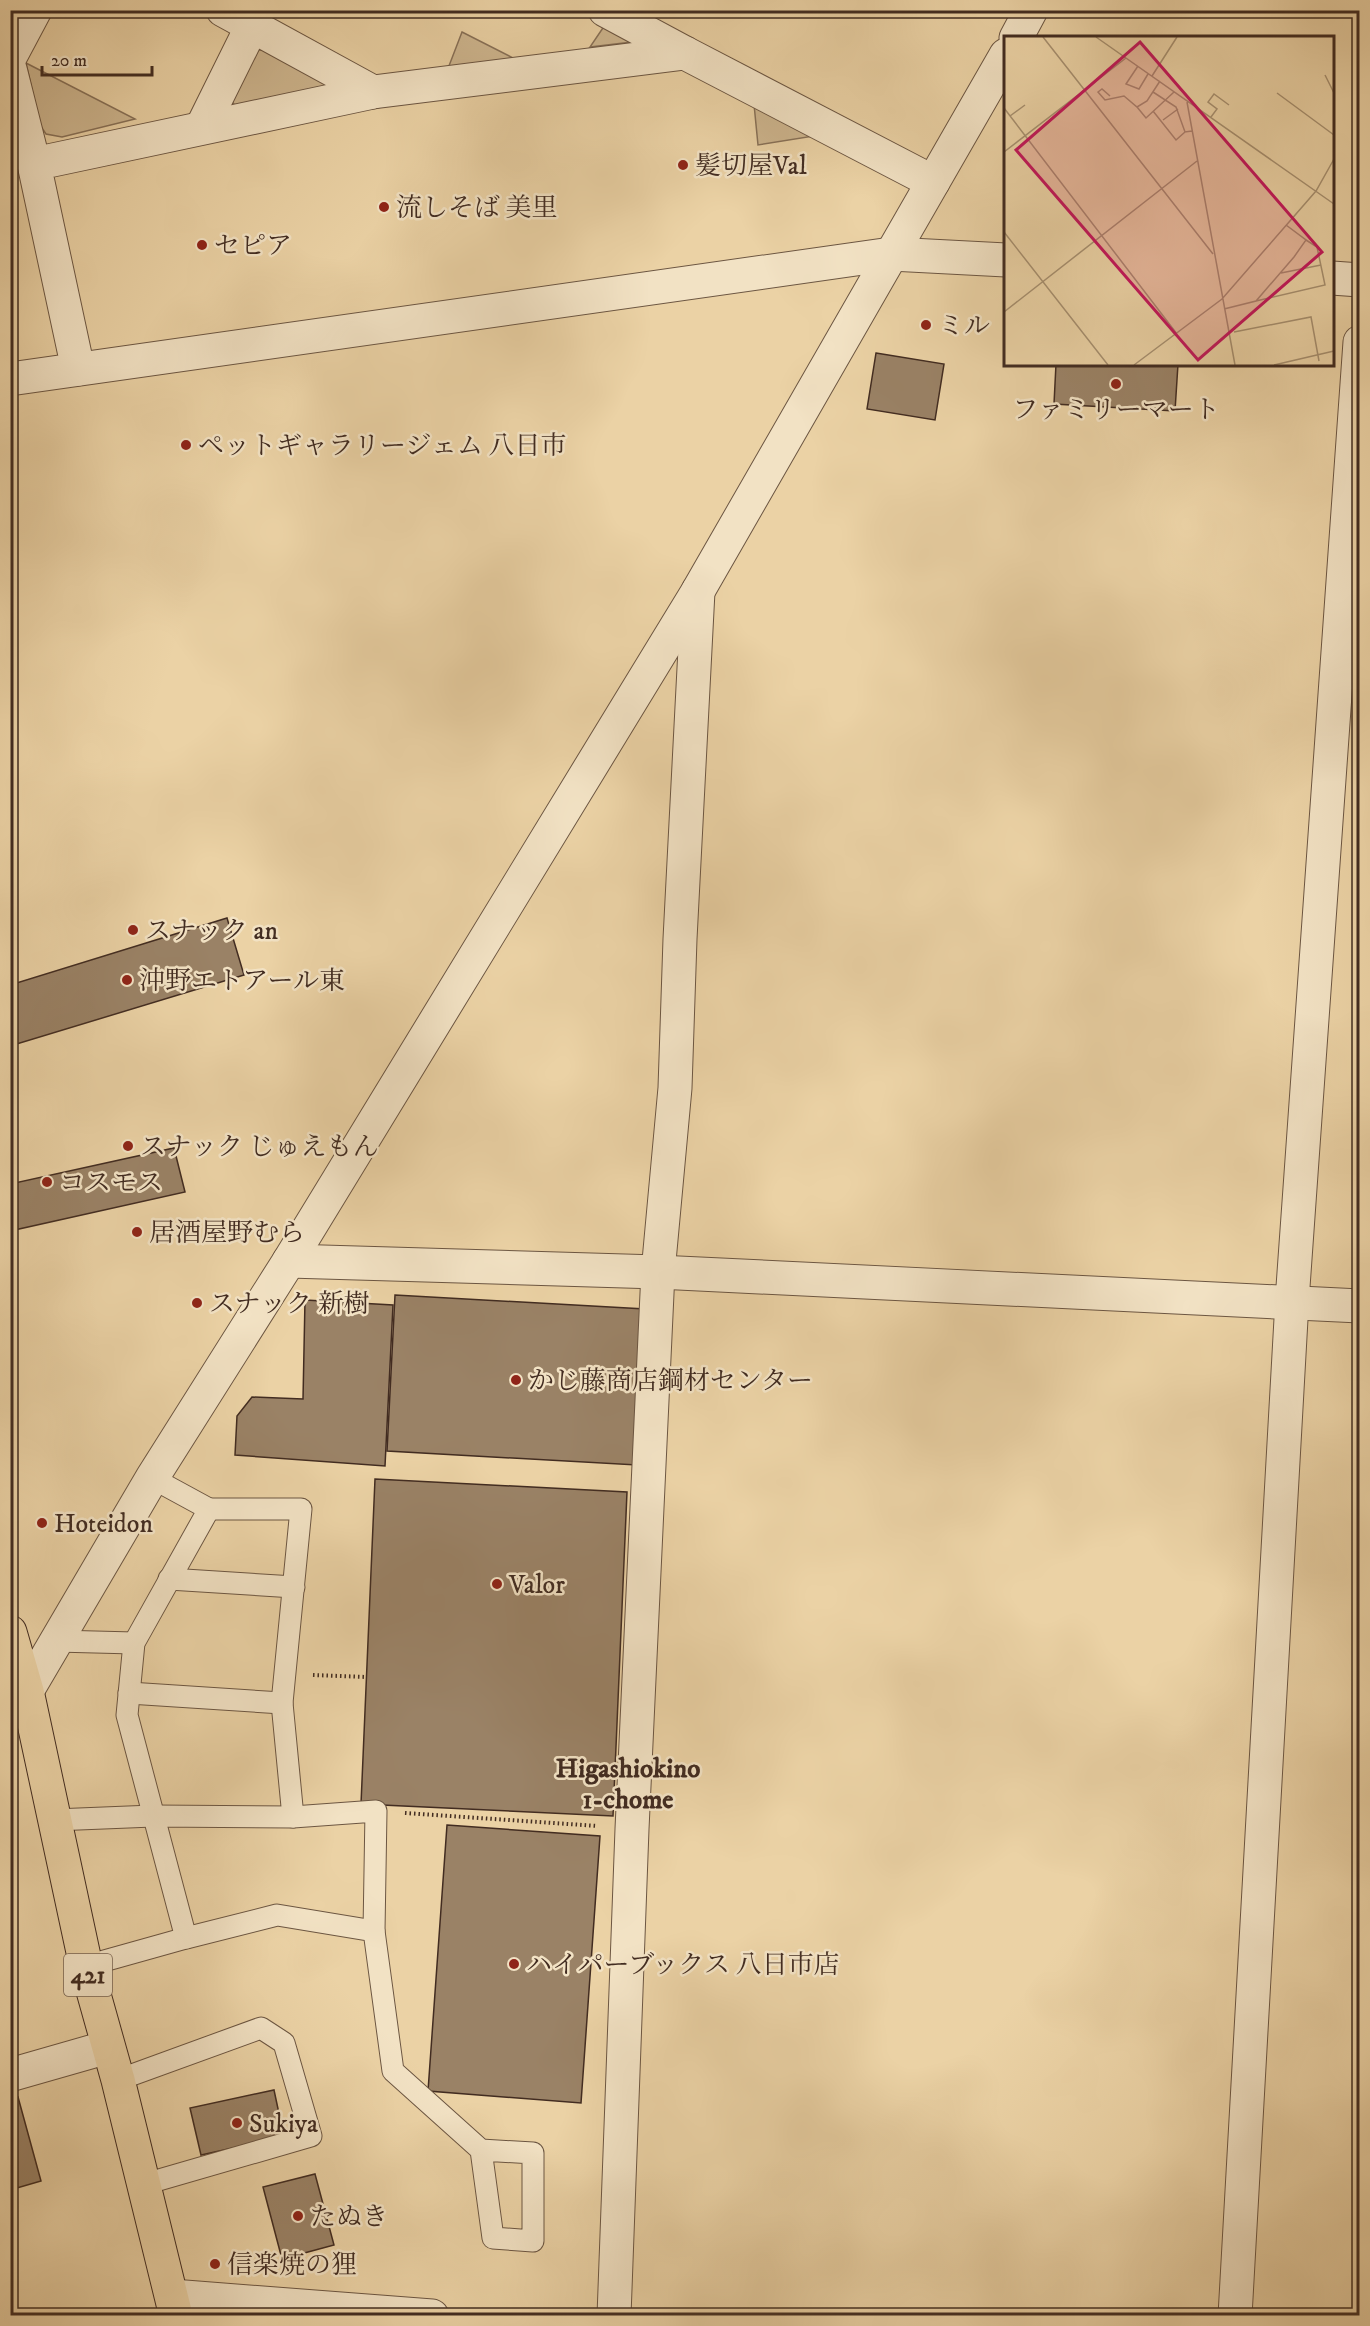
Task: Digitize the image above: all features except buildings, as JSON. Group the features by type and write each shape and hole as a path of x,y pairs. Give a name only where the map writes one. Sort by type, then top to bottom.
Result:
{"highway":[{"name":"421","path":"10,1632 27,1690 86,1966 145,2184 174,2306"}],"street":[{"path":"10,57 35,10"},
{"path":"223,10 373,92"},
{"path":"605,10 933,182"},
{"path":"1017,36 1031,10"},
{"path":"202,127 252,26"},
{"path":"34,164 373,92 685,53"},
{"path":"27,1690 152,1478 289,1261 698,591 1004,57"},
{"path":"10,69 34,164 78,369"},
{"path":"10,378 891,254 1004,260"},
{"path":"1334,278 1359,280"},
{"path":"1235,2316 1292,1301 1359,342"},
{"path":"614,2316 632,1829 658,1272 675,1088 680,939 698,591"},
{"path":"289,1261 658,1272 1359,1306"},
{"path":"10,2075 108,2047"},
{"path":"174,2306 432,2316"}],"lane":[{"path":"152,1478 210,1509 302,1509 282,1703 293,1817"},
{"path":"186,1938 126,1715 134,1643 210,1509"},
{"path":"170,1579 294,1587"},
{"path":"56,1641 134,1643"},
{"path":"129,1693 282,1703"},
{"path":"54,1820 153,1816 293,1817 376,1811 374,1931 393,2071 481,2150 533,2153 533,2241 493,2238 481,2150"},
{"path":"86,1966 277,1916 374,1931"},
{"path":"118,2080 261,2028 284,2043 311,2136 145,2184"}],"path":[{"path":"376,1811 632,1829"}],"shaded area":[{"path":"611,16 657,39 590,47"},
{"path":"462,32 517,60 447,71"},
{"path":"259,50 270,50 338,88 238,109 229,98 246,58"},
{"path":"26,63 135,119 62,137 46,134 40,125"},
{"path":"753,94 833,133 758,145"}],"place":[{"name":"髪切屋Val","path":"683,165"},
{"name":"流しそば 美里","path":"384,207"},
{"name":"セピア","path":"202,245"},
{"name":"ミル","path":"926,325"},
{"name":"ファミリーマート","path":"1116,384"},
{"name":"ペットギャラリージェム 八日市","path":"186,445"},
{"name":"スナック an","path":"133,930"},
{"name":"沖野エトアール東","path":"127,980"},
{"name":"スナック じゅえもん","path":"128,1146"},
{"name":"コスモス","path":"47,1182"},
{"name":"居酒屋野むら","path":"137,1232"},
{"name":"スナック 新樹","path":"197,1303"},
{"name":"かじ藤商店鋼材センター","path":"516,1380"},
{"name":"Hoteidon","path":"42,1523"},
{"name":"Valor","path":"497,1584"},
{"name":"ハイパーブックス 八日市店","path":"514,1964"},
{"name":"Sukiya","path":"237,2123"},
{"name":"たぬき","path":"298,2216"},
{"name":"信楽焼の狸","path":"215,2264"}],"district":[{"name":"Higashiokino 1-chome","path":"628,1784"}]}
